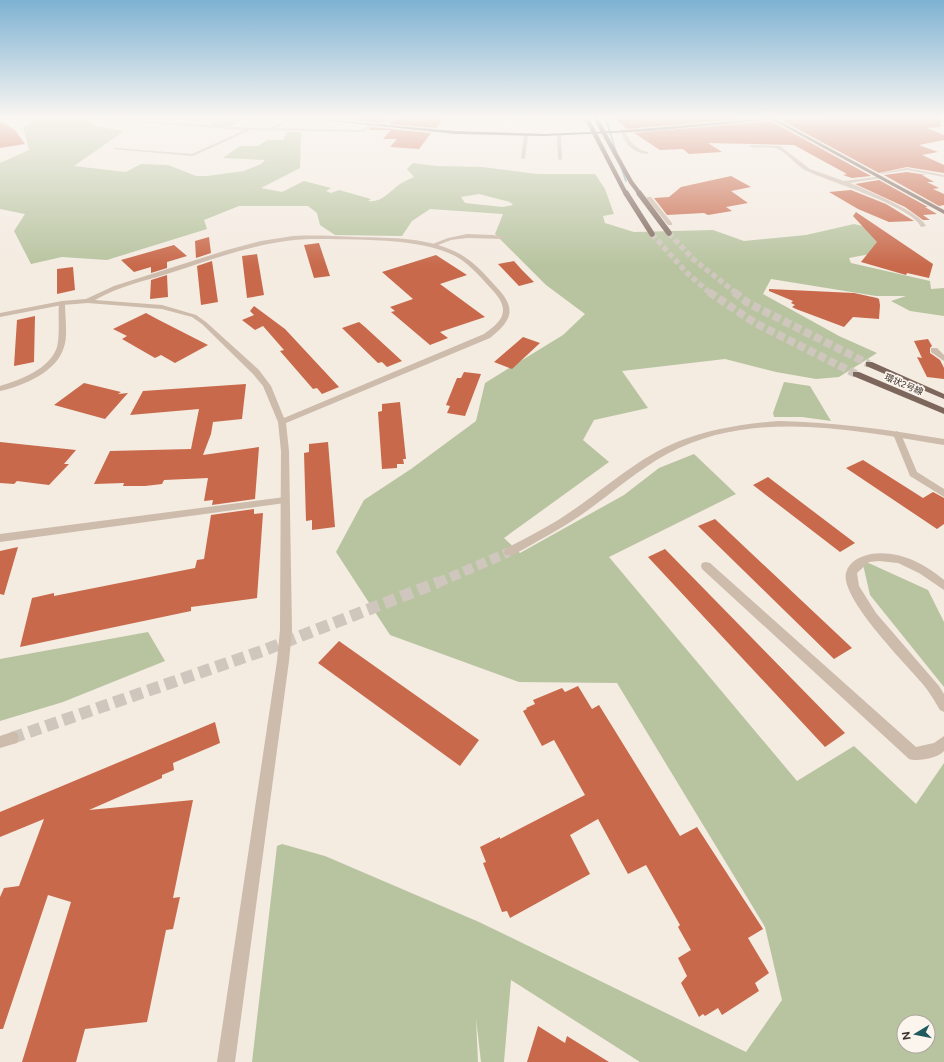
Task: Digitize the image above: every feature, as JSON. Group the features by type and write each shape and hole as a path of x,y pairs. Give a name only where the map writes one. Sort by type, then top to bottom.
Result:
{"main road":[{"path":"610,167 652,234"},
{"path":"622,167 631,182 669,233"},
{"path":"865,167 944,206"},
{"path":"881,175 944,212"},
{"name":"環状2号線","path":"869,364 944,397"},
{"name":"環状2号線","path":"856,374 944,411"}],"street":[{"path":"804,167 808,170 876,196 907,212 922,222 922,226"},
{"path":"843,183 907,169 944,176"},
{"path":"649,198 670,224"},
{"path":"433,245 445,239 463,236 502,237"},
{"path":"88,301 121,286 239,250 277,240 311,237 404,241 433,245 462,257 477,269 506,303 507,316 503,323 487,336 282,422"},
{"path":"0,315 62,303 88,301 162,307 194,316 204,323 256,372 267,386 282,422 285,451 286,630 283,661 226,1062"},
{"path":"0,389 32,376 49,363 59,352 61,346 62,303"},
{"path":"934,350 944,358"},
{"path":"509,552 564,522 649,461 680,444 710,434 774,424 806,424 843,426 944,442"},
{"path":"897,434 913,474 944,494"},
{"path":"0,538 285,500"},
{"path":"944,586 931,574 907,561 888,557 873,557 861,561 853,568 851,575 853,588 867,609 935,690 944,706"},
{"path":"706,566 914,754 936,749 944,742"}],"green space":[{"path":"0,167 79,167 126,172 136,167 172,167 196,176 207,176 244,171 255,167 300,167 300,168 261,188 282,192 304,181 331,188 326,191 331,193 339,190 371,199 368,201 378,200 386,196 402,183 414,177 407,169 409,167 482,167 537,174 595,174 605,189 614,214 603,216 605,223 634,232 713,230 744,241 806,235 854,224 867,227 886,251 849,258 851,263 930,281 931,289 944,288 944,316 910,311 891,301 906,296 876,296 771,279 763,294 839,336 877,353 839,377 816,379 776,372 725,359 622,371 648,408 594,420 583,440 609,462 504,538 520,553 624,495 659,468 694,454 736,494 609,557 797,781 854,746 916,804 944,763 944,1062 640,1062 511,980 504,1062 481,1062 476,1019 478,1062 252,1062 277,846 282,844 325,856 479,922 746,1052 782,1000 765,927 617,683 519,682 390,635 336,552 364,500 411,469 476,421 485,383 563,335 585,314 546,285 495,234 503,214 430,209 412,221 402,236 335,235 320,225 317,213 308,206 239,206 204,220 207,229 107,260 62,257 31,264 14,231 25,214 0,209","holes":["479,194 510,202 513,205 503,207 465,203 461,197"]},
{"path":"784,382 810,386 831,421 802,417 774,417 773,413"},
{"path":"862,560 928,590 944,622 944,687 870,595"},
{"path":"148,632 165,661 63,702 0,721 0,659"}],"building":[{"path":"833,167 854,167 871,176 852,178 843,175 847,174"},
{"path":"867,167 944,167 944,173 907,167 879,173"},
{"path":"907,172 926,175 922,175 934,182 927,182 939,188 933,189 944,194 944,205 939,206 884,175"},
{"path":"731,176 751,187 731,191 748,203 726,207 732,211 708,215 704,213 667,215 654,198 669,197 681,187"},
{"path":"879,180 928,207 925,207 937,214 923,215 930,220 923,220 905,207 855,184"},
{"path":"851,190 886,204 914,221 889,222 858,209 829,192"},
{"path":"856,212 933,264 929,278 907,273 906,275 861,262 877,242 853,216"},
{"path":"209,237 211,253 196,258 195,241"},
{"path":"319,243 330,276 314,278 304,245"},
{"path":"174,245 187,256 167,262 167,268 151,273 151,267 134,272 121,260"},
{"path":"257,254 264,295 247,298 242,256"},
{"path":"436,255 467,275 440,284 485,317 440,332 448,338 430,345 391,312 395,311 390,307 413,299 382,272"},
{"path":"212,261 218,302 201,305 197,266"},
{"path":"514,261 534,282 519,286 498,264"},
{"path":"73,267 75,290 57,294 57,269"},
{"path":"167,275 168,297 150,299 151,280"},
{"path":"769,289 854,293 877,298 879,299 880,305 879,319 853,317 844,327 792,307 795,305 791,303 793,301 769,291"},
{"path":"254,306 285,329 339,387 322,394 317,388 313,389 280,351 284,350 263,326 255,330 242,320 254,315 250,311"},
{"path":"146,313 208,345 175,363 161,355 155,358 122,339 127,336 113,329"},
{"path":"35,316 34,362 14,366 17,320"},
{"path":"359,322 402,361 387,367 382,362 378,363 342,328"},
{"path":"523,337 540,343 512,369 494,362"},
{"path":"928,339 932,346 930,348 930,353 940,360 944,368 944,379 927,377 917,357 922,358 914,341"},
{"path":"464,372 481,374 465,416 447,413 450,406 446,405 457,378 461,378"},
{"path":"84,383 121,392 118,394 128,393 105,419 54,405"},
{"path":"246,384 242,419 213,422 211,434 203,455 259,447 255,499 212,505 213,500 204,501 208,478 164,480 162,484 145,486 123,486 124,483 94,484 110,451 191,449 199,409 130,415 143,391"},
{"path":"400,402 406,459 403,459 404,464 397,464 397,468 382,469 378,412 382,411 382,404"},
{"path":"0,442 76,450 64,464 69,464 49,485 17,481 14,484 0,483"},
{"path":"328,442 335,527 312,530 312,520 306,521 304,453 309,452 309,444"},
{"path":"863,460 923,498 933,492 944,498 944,524 937,529 846,468"},
{"path":"768,477 855,543 840,552 753,485"},
{"path":"254,509 254,514 263,513 257,598 191,607 191,611 20,647 32,598 54,593 54,596 195,568 197,560 204,559 211,515"},
{"path":"715,519 852,648 834,659 698,526"},
{"path":"18,547 4,595 0,594 0,551"},
{"path":"665,549 845,733 825,747 648,557"},
{"path":"339,641 479,740 460,766 318,663"},
{"path":"578,686 592,709 599,705 680,836 697,827 763,929 748,938 769,973 755,983 759,991 722,1015 718,1008 705,1016 703,1014 699,1017 681,983 687,976 678,958 691,950 678,927 680,925 646,865 628,874 598,819 570,835 590,874 510,918 507,911 502,912 483,863 486,862 480,847 500,837 500,839 585,795 554,740 542,746 523,711 535,704 533,700 562,688 565,692"},
{"path":"215,722 220,743 173,763 174,770 162,775 162,778 89,810 193,800 173,898 180,897 173,929 166,930 147,1022 85,1029 76,1062 22,1062 71,902 48,895 3,1029 0,1029 0,897 4,888 19,886 44,819 0,837 0,812"},
{"path":"538,1026 565,1043 567,1036 609,1062 527,1062"}],"waterway":[{"path":"621,167 626,181"}],"tunnel":[{"path":"669,233 693,259 736,293"},
{"path":"652,234 687,273 710,293"},
{"path":"709,292 755,323 856,374"},
{"path":"734,292 748,303 869,364"},
{"path":"437,583 509,552"},
{"path":"12,738 262,651 439,582"}]}
